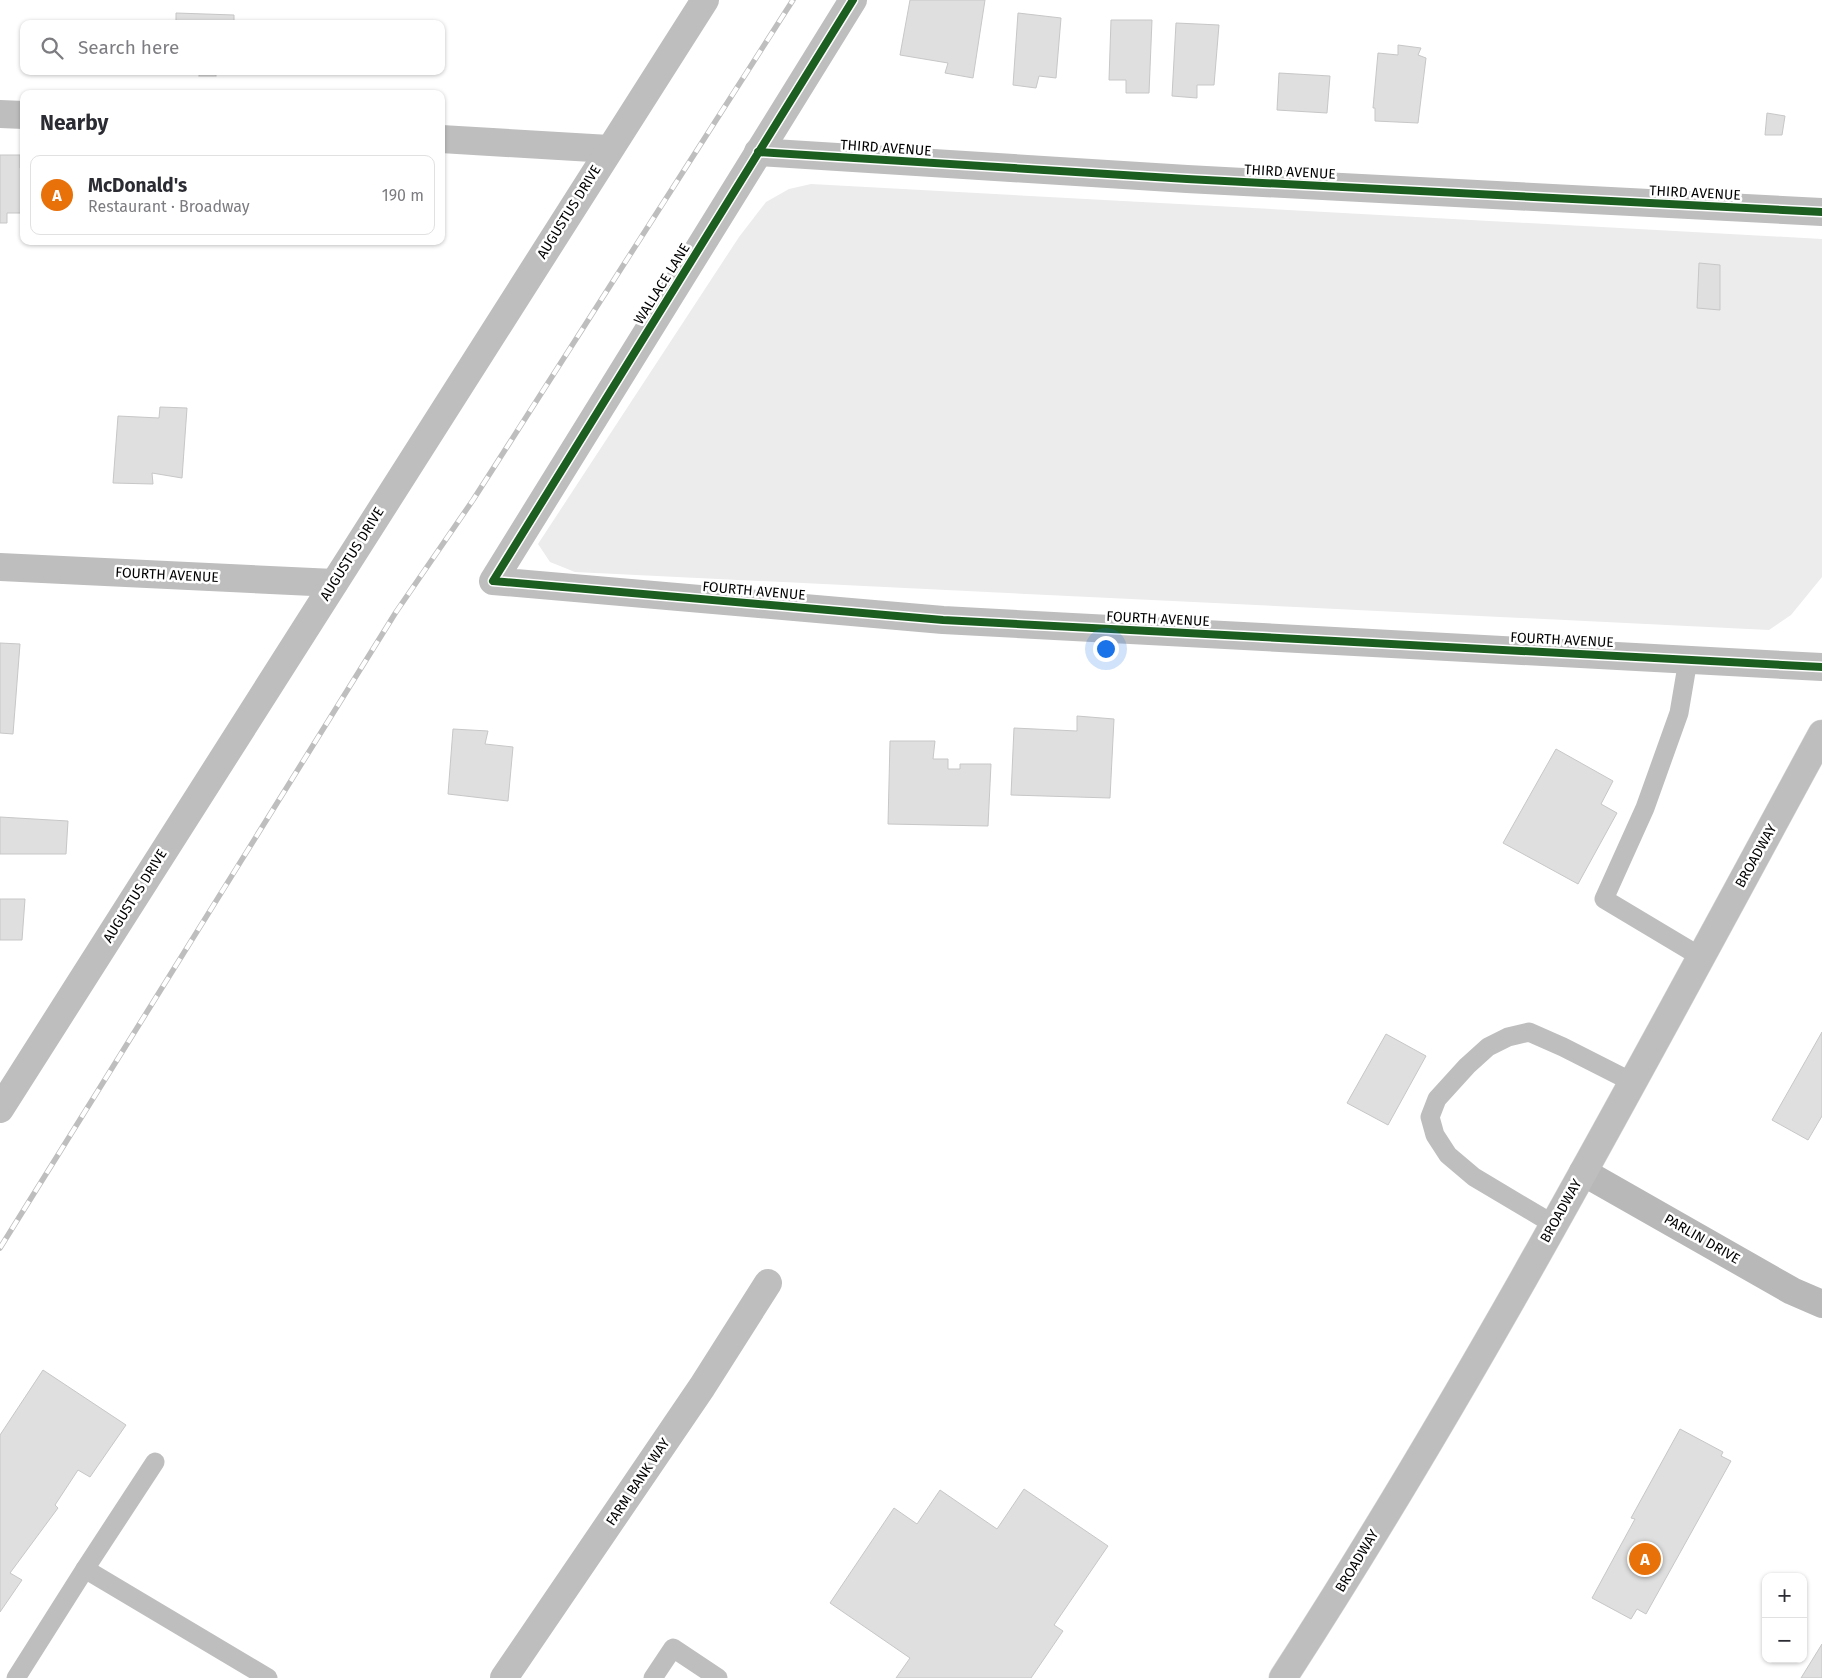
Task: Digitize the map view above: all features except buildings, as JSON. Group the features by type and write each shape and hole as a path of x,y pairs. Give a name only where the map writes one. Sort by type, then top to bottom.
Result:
{"street":[{"name":"AUGUSTUS DRIVE","path":"0,1109 705,0"},
{"name":"WALLACE LANE","path":"494,580 853,0"},
{"path":"0,114 20,115"},
{"path":"445,139 609,149"},
{"name":"THIRD AVENUE","path":"758,152 1187,179 1822,212"},
{"name":"FOURTH AVENUE","path":"0,567 334,583"},
{"name":"FOURTH AVENUE","path":"494,580 943,620 1822,667"},
{"name":"BROADWAY","path":"1283,1678 1325,1613 1460,1388 1634,1083 1822,734"},
{"name":"PARLIN DRIVE","path":"1583,1172 1792,1291 1822,1304"},
{"name":"FARM BANK WAY","path":"504,1678 697,1395 768,1283"}],"lane":[{"path":"1688,660 1679,713 1645,808 1604,899 1701,957"},
{"path":"1553,1224 1474,1177 1448,1155 1435,1136 1430,1117 1437,1099 1467,1066 1488,1047 1508,1037 1529,1032 1564,1047 1634,1083"},
{"path":"16,1678 155,1462"},
{"path":"85,1569 268,1678"},
{"path":"653,1678 672,1648 718,1678"}],"shaded area":[{"path":"811,184 1822,239 1822,577 1791,615 1769,630 575,572 550,562 538,544 739,237 766,202 789,189"}],"railway":[{"path":"0,1248 396,612 473,500 793,0"}],"cycle path":[{"path":"853,0 493,581 943,620 1822,667"},
{"path":"758,152 1187,179 1822,212"}],"place":[{"name":"McDonald's","path":"1645,1559"}]}
